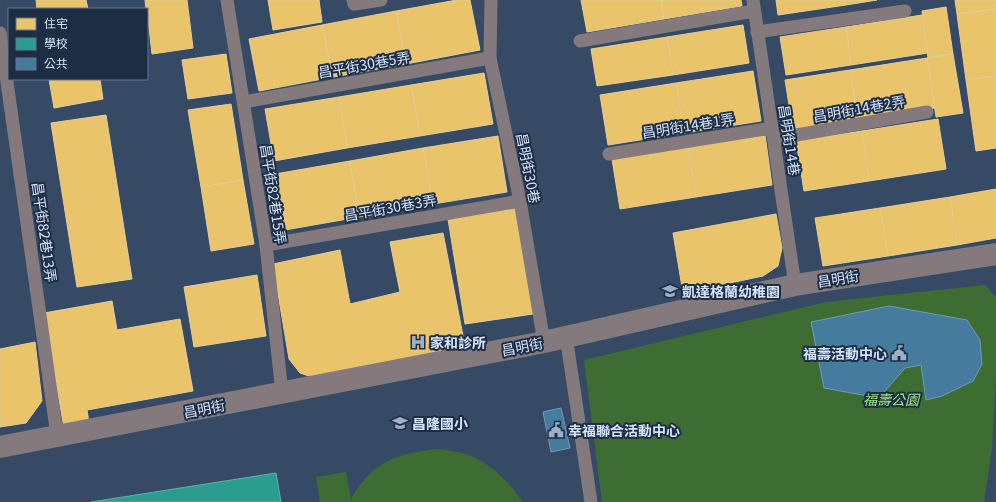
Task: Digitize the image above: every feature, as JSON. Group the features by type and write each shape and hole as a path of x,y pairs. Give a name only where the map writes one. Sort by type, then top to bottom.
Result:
{"street":[{"name":"昌明街","path":"0,447 544,342 795,285 996,254"}],"lane":[{"name":"昌平街82巷15弄","path":"227,0 266,244 282,393"},
{"path":"353,0 354,4 381,0"},
{"name":"昌明街30巷","path":"491,0 490,58 520,201 544,342"},
{"path":"580,41 753,6"},
{"name":"昌明街14巷","path":"753,6 795,285"},
{"path":"757,32 905,11"},
{"name":"昌平街82巷13弄","path":"0,33 57,435"},
{"name":"昌平街30巷5弄","path":"244,102 490,58"},
{"name":"昌明街14巷2弄","path":"773,133 927,112"},
{"name":"昌明街14巷1弄","path":"609,154 773,133"},
{"name":"昌平街30巷3弄","path":"266,244 520,201"},
{"path":"566,336 591,502"}],"green space":[{"name":"福壽公園","path":"985,285 996,297 996,378 992,448 984,502 602,502 584,360 826,302"},
{"path":"439,449 466,454 481,461 504,479 523,502 320,502 316,477 346,472 351,499 359,486 368,476 388,461 411,453"}],"building: 住宅":[{"path":"36,0 86,0 88,8 37,8"},
{"path":"145,0 187,0 193,48 152,54 148,8 146,8"},
{"path":"268,0 319,0 322,22 273,30"},
{"path":"457,0 470,0 480,50 406,64 396,11"},
{"path":"581,0 661,0 664,19 587,32"},
{"path":"661,0 741,0 742,6 664,19"},
{"path":"776,0 845,0 846,5 778,15"},
{"path":"845,0 877,0 846,5"},
{"path":"955,0 996,0 996,9 957,14"},
{"path":"946,7 953,54 928,58 922,11"},
{"path":"996,9 996,76 966,80 957,14"},
{"path":"396,11 406,64 333,77 322,25"},
{"path":"922,15 928,53 851,65 846,27"},
{"path":"322,25 333,77 259,91 249,39"},
{"path":"743,25 749,63 673,75 667,37"},
{"path":"846,27 851,65 786,75 780,37"},
{"path":"667,37 673,75 597,86 591,49"},
{"path":"226,54 232,93 188,99 182,60"},
{"path":"953,54 963,113 936,117 927,58"},
{"path":"927,58 935,108 858,120 850,70"},
{"path":"850,70 858,120 793,130 785,80"},
{"path":"753,71 761,121 684,133 676,83"},
{"path":"484,73 493,124 420,136 411,85"},
{"path":"996,76 996,148 976,151 966,80"},
{"path":"49,80 100,80 103,99 54,108"},
{"path":"676,83 684,133 608,145 600,95"},
{"path":"411,85 420,136 347,148 339,97"},
{"path":"339,97 347,148 274,161 265,109"},
{"path":"231,104 243,180 201,187 188,110"},
{"path":"106,115 132,279 77,287 51,123"},
{"path":"938,119 946,169 869,181 862,131"},
{"path":"862,131 869,181 804,191 796,141"},
{"path":"765,135 772,185 696,197 688,147"},
{"path":"498,136 507,192 433,204 423,148"},
{"path":"688,147 696,197 620,209 612,159"},
{"path":"423,148 433,204 359,217 350,161"},
{"path":"350,161 359,217 285,230 275,174"},
{"path":"243,180 254,244 211,251 201,187"},
{"path":"996,189 996,238 957,245 950,197"},
{"path":"950,197 957,245 888,256 880,208"},
{"path":"515,208 533,314 465,324 448,219"},
{"path":"880,208 888,256 823,266 815,218"},
{"path":"776,214 782,248 778,266 763,276 683,293 673,233"},
{"path":"443,233 465,346 315,378 300,373 289,359 273,264 340,250 350,304 400,292 390,242"},
{"path":"257,275 266,336 194,347 184,287"},
{"path":"112,301 117,330 180,319 193,391 87,410 89,423 64,428 44,313"},
{"path":"35,342 42,401 26,423 0,427 0,349"}],"building: 學校":[{"path":"276,473 281,502 91,502"}],"building: 公共":[{"name":"福壽活動中心","path":"889,306 967,320 980,340 982,364 973,381 942,396 926,400 921,365 905,368 879,398 824,388 811,322"},
{"name":"幸福聯合活動中心","path":"561,408 570,448 551,452 543,412"}],"place":[{"name":"凱達格蘭幼稚園","path":"670,291"},
{"name":"家和診所","path":"418,342"},
{"name":"福壽活動中心","path":"899,353"},
{"name":"昌隆國小","path":"400,423"},
{"name":"幸福聯合活動中心","path":"556,430"}]}
